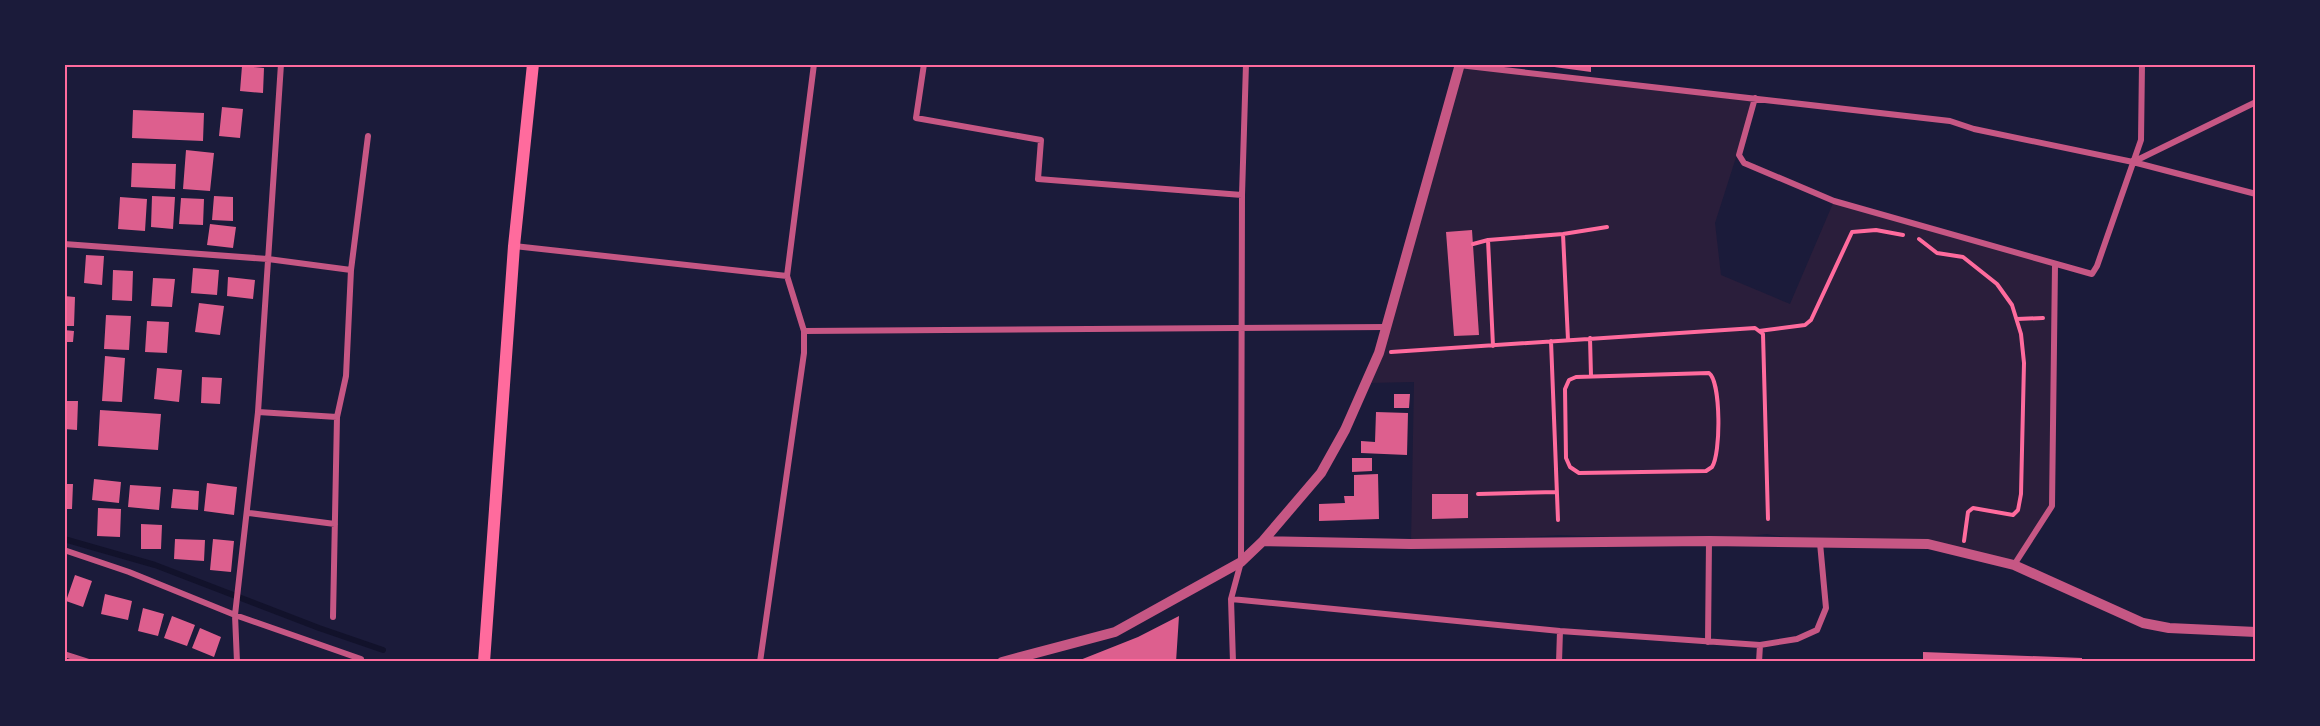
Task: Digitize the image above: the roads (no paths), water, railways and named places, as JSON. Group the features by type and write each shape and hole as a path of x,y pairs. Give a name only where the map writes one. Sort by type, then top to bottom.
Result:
{"main road":[{"path":"484,662 514,246 532,64"}],"street":[{"path":"237,662 235,615 249,513 258,412 281,64"},
{"path":"760,662 804,353 804,331 787,276 814,64"},
{"path":"924,64 916,118 1041,140 1038,179 1242,195"},
{"path":"1233,662 1231,599 1240,562 1242,195 1246,64"},
{"path":"1755,98 1739,155 1744,163 1834,201 2092,274 2097,266 2141,140 2142,64"},
{"path":"1002,662 1115,632 1240,562 1263,542 1321,473 1345,430 1379,353 1460,65 1950,121 1974,129 2133,162 2256,194"},
{"path":"2133,162 2256,102"},
{"path":"333,616 337,417 346,376 351,270 368,136"},
{"path":"64,244 268,259 351,270"},
{"path":"514,246 787,276"},
{"path":"2014,565 2052,506 2055,265"},
{"path":"804,331 1386,327"},
{"path":"258,412 337,417"},
{"path":"249,513 335,524"},
{"path":"1263,542 1411,544 1709,541 1928,544 2014,565 2143,622 2169,628 2256,632"},
{"path":"1708,642 1709,541"},
{"path":"1231,599 1560,631 1760,645 1797,639 1817,630 1826,608 1820,543"},
{"path":"64,550 129,572 235,615 361,659"},
{"path":"1559,662 1560,631"},
{"path":"1759,662 1760,645"},
{"path":"64,654 89,662"}],"waterway":[{"path":"64,539 155,565 383,650"}]}
